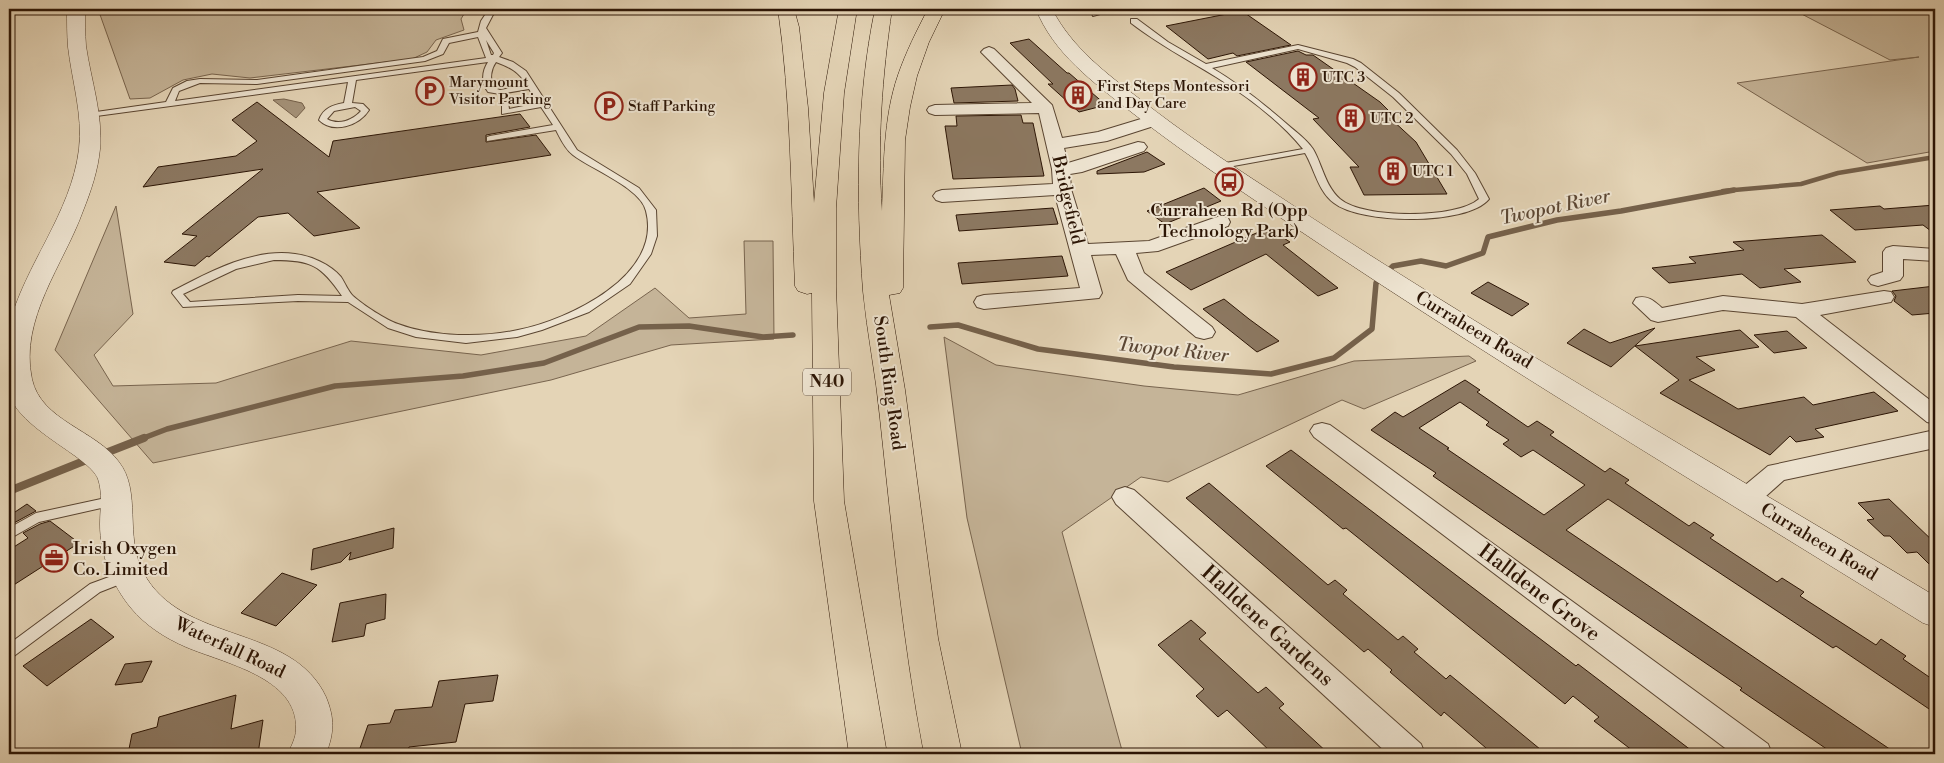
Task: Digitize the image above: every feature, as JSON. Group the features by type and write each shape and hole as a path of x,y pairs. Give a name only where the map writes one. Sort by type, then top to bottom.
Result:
{"highway":[{"path":"786,9 790,27 798,108 811,368 830,501"},
{"name":"N40","path":"848,9 834,94 825,208 824,287 830,501 868,754"},
{"name":"South Ring Road","path":"883,9 875,66 870,125 870,208 876,292 891,390 921,638 943,754"},
{"path":"891,390 891,267 895,140 907,76 936,9"}],"street":[{"name":"Waterfall Road","path":"76,9 77,43 90,115 88,160 65,228 33,293 19,337 13,366 23,394 35,410 96,457 109,470 115,482 117,541 128,575 145,603 179,628 274,666 296,680 311,701 316,730 307,754"},
{"name":"Curraheen Road","path":"1044,9 1051,24 1081,60 1154,120 1220,167 1374,270 1935,612"},
{"path":"989,52 1046,108"},
{"path":"935,110 1046,108"},
{"name":"Bridgefield","path":"984,302 1092,293 1062,189 1061,169 1046,108"},
{"path":"1055,144 1101,138 1154,120"},
{"path":"1061,169 1076,168 1138,146"},
{"path":"942,196 1062,189"},
{"path":"1080,250 1151,247 1221,222"},
{"path":"1124,248 1135,276 1204,332"},
{"path":"1643,303 1658,315 1722,303 1802,312 1881,289 1893,276 1893,252 1935,255"},
{"path":"1802,312 1935,416"},
{"name":"Halldene Grove","path":"1322,431 1757,754"},
{"path":"1747,498 1777,472 1935,439"},
{"name":"Halldene Gardens","path":"1125,497 1410,754"}],"lane":[{"path":"350,300 298,298 187,305 177,293 207,277 239,264 272,257 305,257 330,271 340,282 343,292 350,300 392,326 416,334 466,339 488,338 517,334 585,310 626,282 646,254 652,236 651,210 636,190 574,152 532,86 518,69 488,56 481,31 485,18 492,9"},
{"path":"1134,21 1158,40 1223,78 1310,150 1329,194 1346,207 1384,214 1436,214 1470,209 1484,198 1471,173 1454,152 1396,95 1358,64 1350,60 1298,47 1205,67"},
{"path":"170,103 176,90 190,83 200,81 251,83 425,60 440,52 446,41 481,31"},
{"path":"90,115 494,59"},
{"path":"494,59 488,69 488,86 490,90 500,92 532,86"},
{"path":"348,105 352,78"},
{"path":"506,104 505,112 543,104"},
{"path":"490,139 558,127"},
{"path":"1220,167 1310,150"},
{"path":"9,534 36,518 115,501"},
{"path":"9,652 94,588 128,575"}],"shaded area":[{"path":"98,9 467,9 461,19 464,30 436,40 427,52 412,59 250,78 212,74 183,80 150,98 130,99"},
{"path":"1792,9 1935,9 1935,151 1867,163 1737,83 1919,57 1890,60"},
{"path":"284,99 302,103 305,108 296,118 273,100"},
{"path":"116,206 133,314 94,355 113,386 216,383 351,341 481,355 586,336 655,288 689,318 746,314 744,241 773,241 774,339 671,345 551,380 153,463 55,350"},
{"path":"944,337 996,365 1144,386 1238,395 1354,361 1469,356 1476,361 1364,409 1342,400 1168,482 1141,477 1062,532 1123,754 1022,754 967,518"}],"building":[{"path":"1242,11 1291,45 1237,56 1233,53 1208,59 1166,26"},
{"path":"1029,39 1106,105 1079,112 1048,84 1053,84 1010,43"},
{"path":"1298,51 1306,55 1313,55 1380,102 1395,117 1390,118 1416,142 1447,194 1364,195 1350,167 1359,167 1313,119 1319,118 1246,62"},
{"path":"1012,85 1018,101 954,103 951,88"},
{"path":"257,102 329,157 333,141 520,114 530,127 486,135 486,142 536,135 551,155 317,192 360,228 314,236 288,213 258,217 195,266 164,262 197,236 182,234 263,169 143,187 158,167 236,156 257,141 232,120"},
{"path":"1021,115 1023,123 1033,123 1044,176 953,179 945,126 957,126 956,116"},
{"path":"1147,152 1165,164 1144,172 1097,174 1097,171"},
{"path":"1204,188 1221,201 1165,224 1147,211"},
{"path":"1935,205 1935,234 1923,225 1855,230 1830,210 1880,206 1884,209"},
{"path":"1053,208 1058,224 959,231 956,215"},
{"path":"1268,228 1290,242 1283,245 1338,288 1318,296 1266,254 1191,290 1166,272"},
{"path":"1822,235 1856,262 1784,269 1801,282 1760,288 1742,274 1669,283 1652,268 1696,263 1689,257 1744,250 1733,242"},
{"path":"1062,256 1068,276 962,284 958,263"},
{"path":"1488,282 1529,304 1512,316 1471,293"},
{"path":"1935,286 1935,313 1912,315 1894,301 1896,296 1892,291"},
{"path":"1224,299 1279,341 1257,352 1203,309"},
{"path":"1655,328 1611,367 1567,343 1584,329 1610,343"},
{"path":"1740,330 1759,347 1696,357 1715,370 1689,380 1738,409 1804,397 1813,405 1874,392 1898,411 1815,429 1824,437 1796,442 1790,436 1770,455 1660,393 1679,380 1635,346"},
{"path":"1787,331 1807,348 1774,353 1754,335"},
{"path":"1465,380 1480,390 1477,392 1528,427 1537,421 1554,432 1550,435 1605,472 1610,468 1629,480 1625,483 1689,526 1694,522 1714,535 1710,538 1777,582 1782,578 1804,592 1800,596 1876,645 1881,639 1906,656 1903,659 1935,681 1935,713 1836,646 1833,648 1608,499 1566,530 1897,754 1834,754 1740,690 1742,688 1433,476 1436,473 1371,430 1395,412 1403,417","holes":["1460,402 1489,422 1486,425 1509,440 1503,444 1521,457 1533,450 1585,485 1544,515 1419,428"]},
{"path":"1291,450 1576,666 1578,664 1696,754 1637,754 1594,721 1599,717 1573,696 1565,704 1266,466"},
{"path":"1209,483 1328,585 1335,580 1347,590 1343,594 1398,640 1403,636 1418,649 1414,652 1446,679 1450,675 1546,754 1493,754 1444,712 1441,716 1390,672 1392,670 1368,649 1364,652 1186,498"},
{"path":"1889,499 1935,543 1935,570 1917,552 1907,553 1890,536 1884,536 1867,520 1874,519 1858,503"},
{"path":"27,504 36,511 12,524 9,522 9,516"},
{"path":"50,521 79,543 9,588 9,550 28,538 23,533"},
{"path":"394,528 393,548 349,560 351,552 341,562 311,570 313,549"},
{"path":"282,573 317,585 276,626 241,613"},
{"path":"386,594 385,619 366,624 364,636 332,642 340,603"},
{"path":"91,619 114,637 47,686 23,666"},
{"path":"1191,620 1206,633 1199,639 1258,693 1266,687 1284,704 1279,708 1329,754 1273,754 1227,710 1218,717 1196,696 1204,689 1158,645"},
{"path":"152,661 142,682 115,685 125,664"},
{"path":"498,675 493,701 465,704 456,742 409,747 407,754 358,754 368,725 390,723 395,710 432,707 439,681"},
{"path":"236,695 231,729 263,720 258,754 128,754 132,734 157,727 159,717"}],"waterway":[{"name":"Twopot River","path":"1734,190 1801,184 1838,173 1935,157"},
{"name":"Twopot River","path":"930,327 958,325 1038,349 1174,367 1271,374 1334,358 1372,329 1376,283 1393,266 1421,261 1446,266 1483,253 1488,237 1557,220 1621,211 1734,190"},
{"name":"Twopot River","path":"1723,191 1734,190"},
{"path":"141,439 167,429 335,386 463,376 544,363 639,327 689,326 763,337 793,335"},
{"path":"103,454 144,438"},
{"path":"9,491 89,459"}],"place":[{"name":"UTC 3","path":"1303,77"},
{"name":"Marymount Visitor Parking","path":"430,91"},
{"name":"First Steps Montessori and Day Care","path":"1078,95"},
{"name":"Staff Parking","path":"609,106"},
{"name":"UTC 2","path":"1351,118"},
{"name":"UTC 1","path":"1393,171"},
{"name":"Curraheen Rd (Opp Technology Park)","path":"1229,182"},
{"name":"Irish Oxygen Co. Limited","path":"54,558"}]}
